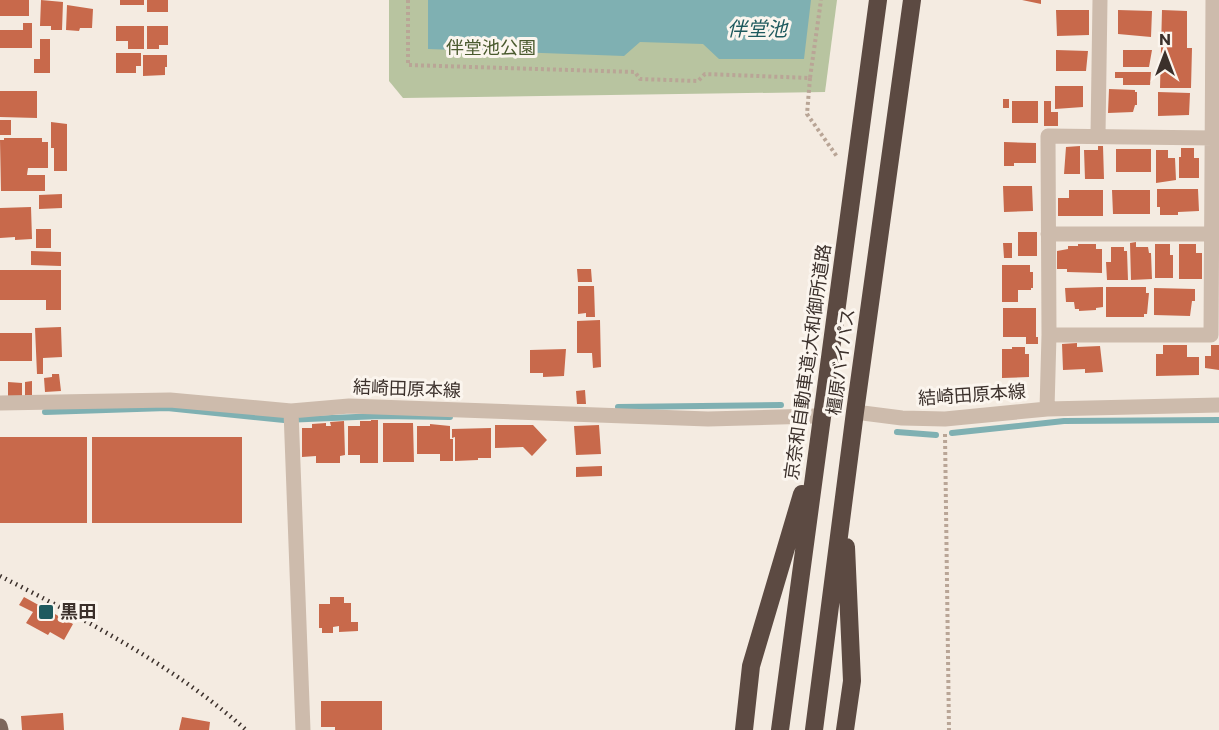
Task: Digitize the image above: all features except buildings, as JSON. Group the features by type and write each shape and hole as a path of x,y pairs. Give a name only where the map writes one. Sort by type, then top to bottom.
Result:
{"highway":[{"name":"橿原バイパス","path":"773,730 870,0"},
{"name":"京奈和自動車道;大和御所道路","path":"780,730 878,0"},
{"path":"806,730 904,0"},
{"name":"橿原バイパス","path":"814,730 912,0"},
{"path":"744,730 751,666 805,485"},
{"path":"844,498 852,681 845,730"}],"street":[{"path":"1098,135 1100,0"},
{"path":"1049,335 1211,335 1213,138 1216,87 1214,0"},
{"path":"1047,409 1048,136 1213,138"},
{"path":"1048,234 1212,234"},
{"name":"結崎田原本線","path":"0,403 170,400 291,417 349,406 708,419 814,416"},
{"name":"結崎田原本線","path":"855,412 902,418 945,419 1047,409 1219,405"},
{"path":"291,417 303,730"}],"path":[{"path":"408,0 408,65 635,72 640,79 698,81 705,74 810,78"},
{"path":"821,0 807,114 847,170"},
{"path":"945,419 949,730"}],"green space":[{"name":"伴堂池公園","path":"389,0 837,0 825,92 403,98 389,81"}],"water":[{"name":"伴堂池","path":"428,0 811,0 804,59 719,59 703,44 640,42 624,56 428,49"}],"waterway":[{"path":"618,407 781,405"},
{"path":"45,412 167,408 284,420 380,416 450,417"},
{"path":"952,433 1064,421 1219,420"},
{"path":"897,432 936,435"}],"railway":[{"path":"0,576 64,609 160,665 190,685 246,730"}],"place":[{"name":"黒田","path":"46,612"}]}
